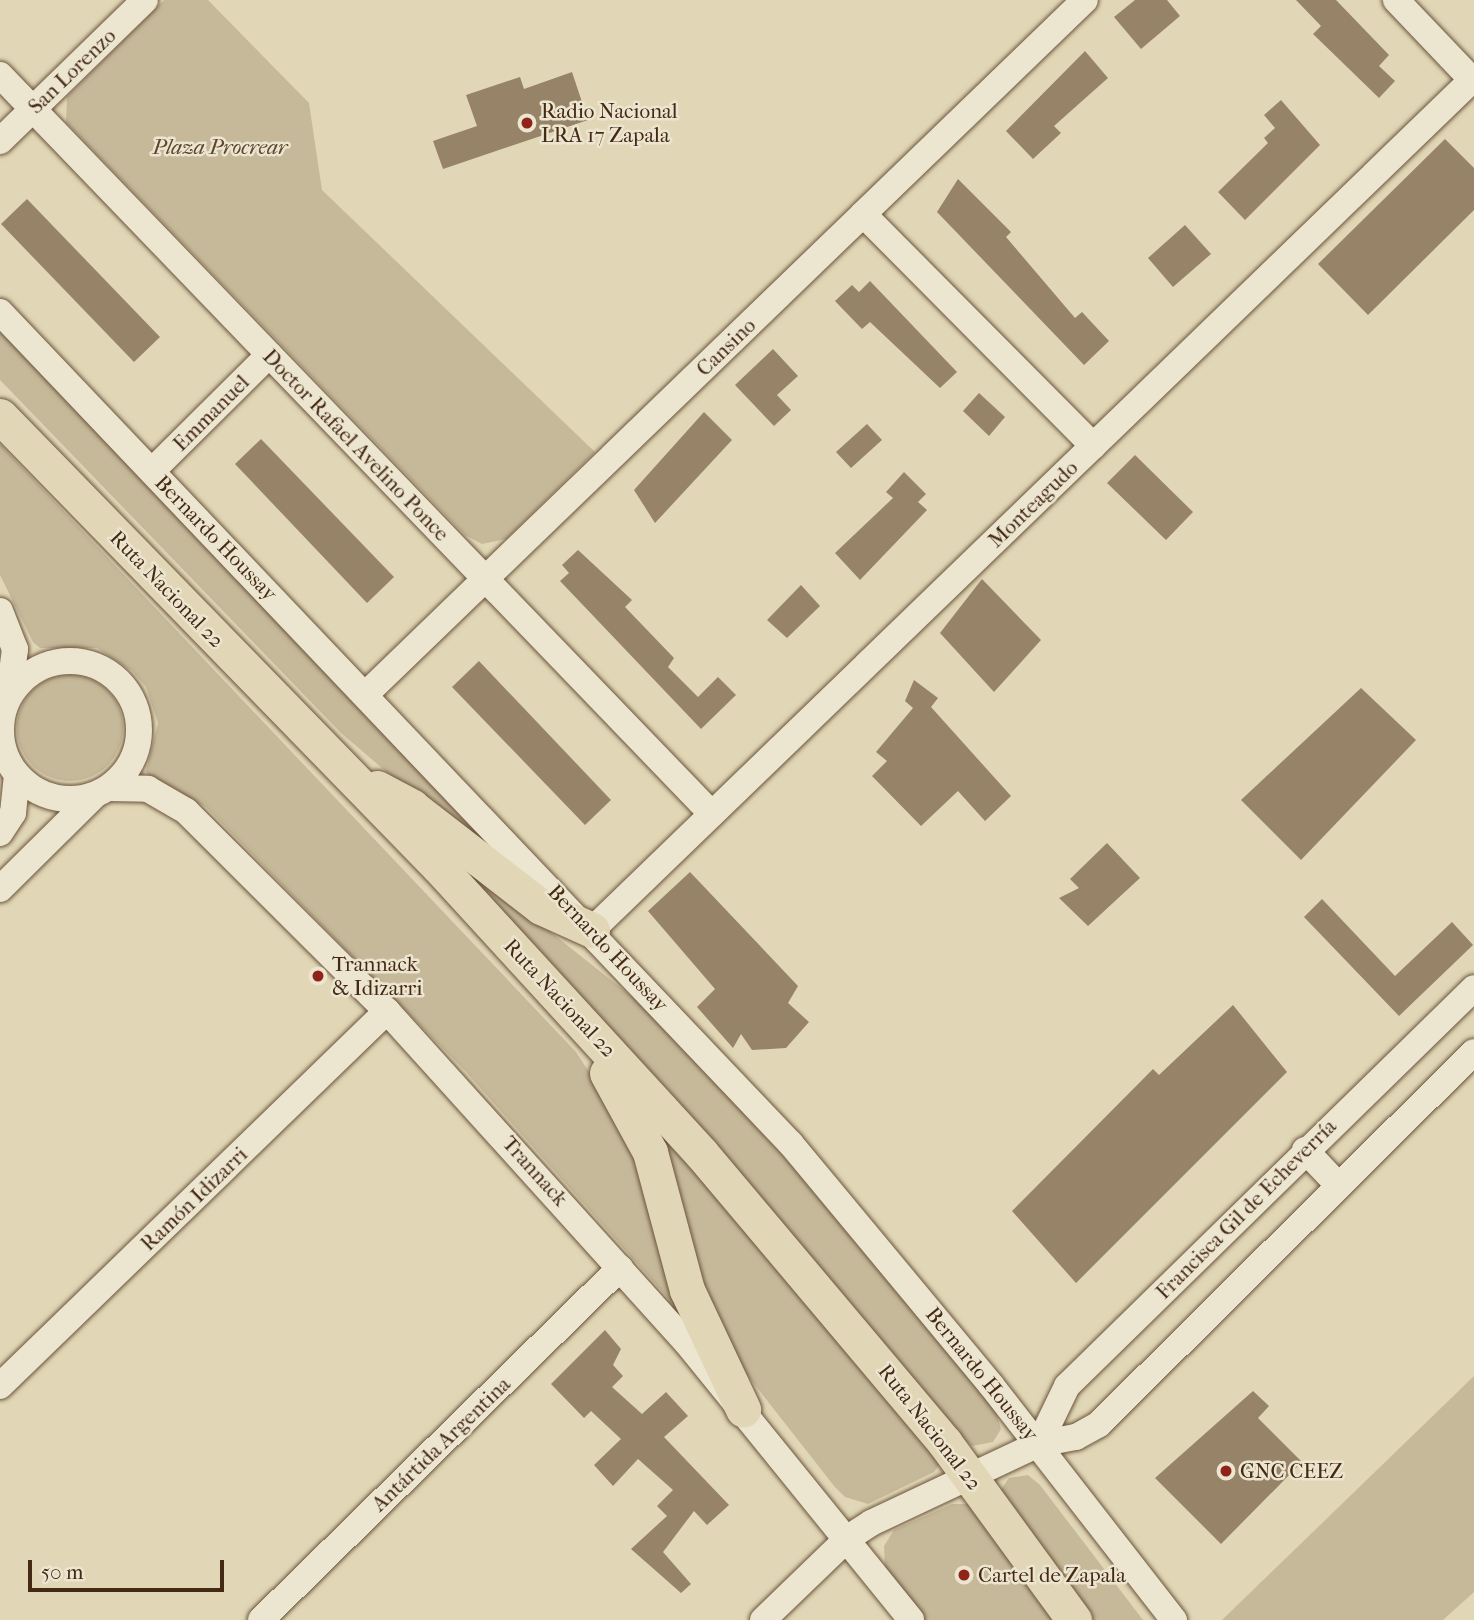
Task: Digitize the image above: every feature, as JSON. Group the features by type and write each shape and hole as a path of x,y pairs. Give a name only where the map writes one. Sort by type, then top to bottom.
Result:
{"main road":[{"name":"Ruta Nacional 22","path":"0,416 522,957 774,1236 969,1476 1074,1620"},
{"path":"344,771 412,807 541,907 592,930"},
{"path":"522,957 636,1119 659,1180 687,1290 743,1409"}],"street":[{"name":"San Lorenzo","path":"0,141 145,0"},
{"name":"Cansino","path":"366,694 1085,0"},
{"path":"1396,0 1473,80"},
{"name":"Doctor Rafael Avelino Ponce","path":"0,75 712,814"},
{"name":"Monteagudo","path":"592,930 1473,80"},
{"path":"863,214 1093,446"},
{"name":"Bernardo Houssay","path":"0,312 592,930 791,1144 1039,1444 1174,1620"},
{"name":"Emmanuel","path":"152,471 270,355"},
{"path":"0,611 15,649 1,738 9,766 13,813 0,833"},
{"path":"0,889 134,758 138,738 135,709 121,683 88,663 68,661 30,673 4,706"},
{"name":"Trannack","path":"9,766 62,799 102,791 148,789 186,811 387,1011 620,1268 743,1409 911,1620"},
{"name":"Francisca Gil de Echeverría","path":"1039,1444 1067,1387 1305,1150 1474,988"},
{"name":"Ramón Idizarri","path":"0,1386 387,1011"},
{"path":"763,1620 848,1538 969,1476 1039,1444 1076,1437 1099,1424 1337,1184 1474,1052"},
{"path":"1305,1150 1337,1184"},
{"name":"Antártida Argentina","path":"261,1620 620,1268"}],"green space":[{"name":"Plaza Procrear","path":"164,0 208,0 309,103 322,190 595,452 506,539 482,544 465,535 66,122 67,97"},
{"path":"0,329 490,843 403,786 341,733 0,380"},
{"path":"0,444 576,1052 633,1140 687,1319 466,1072 206,807 150,779 146,771 158,723 146,687 132,671 97,648 40,648 33,642 0,575"},
{"path":"70,675 90,679 108,690 119,708 123,728 119,748 108,766 90,777 70,781 50,777 32,766 21,748 17,728 21,708 32,690 50,679"},
{"path":"432,838 650,1011 819,1195 996,1412 1001,1429 993,1442 972,1446 957,1434 669,1091"},
{"path":"644,1114 791,1278 940,1464 934,1472 868,1504 845,1497 834,1486 715,1334"},
{"path":"1474,1376 1474,1592 1443,1620 1222,1620"},
{"path":"1028,1475 1040,1485 1143,1620 1088,1620 1000,1491 1009,1478"},
{"path":"952,1504 972,1504 1057,1620 924,1620 885,1568 884,1546 894,1530"}],"building":[{"path":"1135,0 1167,0 1180,16 1141,49 1114,17"},
{"path":"1296,0 1336,0 1389,55 1379,66 1395,81 1379,98 1313,34 1321,26"},
{"path":"1085,51 1108,78 1054,126 1061,133 1033,159 1006,131"},
{"name":"Radio Nacional LRA 17 Zapala","path":"572,72 588,120 443,169 433,141 477,126 466,95 520,77 524,89"},
{"path":"1281,100 1320,145 1245,220 1218,192 1268,143 1264,138 1275,128 1264,115"},
{"path":"1445,139 1474,168 1474,210 1368,315 1318,264"},
{"path":"958,179 1011,232 1006,237 1075,318 1082,312 1109,341 1084,365 937,212"},
{"path":"27,199 160,337 134,362 1,224"},
{"path":"1185,225 1211,254 1173,287 1148,258"},
{"path":"870,281 957,372 940,388 870,322 862,329 835,301 852,285 859,292"},
{"path":"773,349 798,376 777,395 791,410 774,426 735,385"},
{"path":"979,393 1005,417 989,436 963,411"},
{"path":"704,412 732,440 655,523 634,490"},
{"path":"867,424 882,440 851,468 836,452"},
{"path":"261,439 394,577 367,603 235,464"},
{"path":"1135,455 1193,512 1166,540 1107,483"},
{"path":"904,472 926,494 918,502 927,510 860,580 835,553 893,498 886,492"},
{"path":"578,550 632,600 625,607 674,658 668,667 698,697 718,677 736,695 701,729 560,581 569,573 562,565"},
{"path":"982,579 1041,640 994,692 940,633"},
{"path":"801,585 820,606 787,638 767,620"},
{"path":"479,661 611,800 585,825 452,687"},
{"path":"914,680 938,698 931,707 1011,796 985,821 958,791 921,826 872,776 887,761 876,752 913,708 905,701"},
{"path":"1361,688 1416,740 1301,860 1241,800"},
{"path":"1107,843 1140,878 1088,926 1059,898 1079,888 1070,879"},
{"path":"690,872 798,986 788,1003 809,1022 786,1048 752,1050 741,1034 733,1048 697,1007 715,989 648,911"},
{"path":"1322,899 1395,976 1452,922 1473,945 1399,1016 1304,917"},
{"path":"1233,1005 1287,1072 1076,1283 1012,1211 1153,1069 1159,1075"},
{"path":"605,1330 621,1349 613,1365 623,1376 612,1387 642,1414 666,1392 688,1416 664,1437 729,1505 707,1525 694,1511 663,1552 691,1584 681,1593 631,1549 667,1516 657,1506 673,1490 638,1459 613,1486 594,1465 621,1439 591,1411 584,1418 551,1384"},
{"path":"1253,1391 1269,1406 1258,1418 1302,1462 1221,1544 1155,1478"}],"place":[{"name":"Radio Nacional LRA 17 Zapala","path":"527,123"},
{"name":"Trannack & Idizarri","path":"318,976"},
{"name":"GNC CEEZ","path":"1226,1471"},
{"name":"Cartel de Zapala","path":"964,1575"}]}
